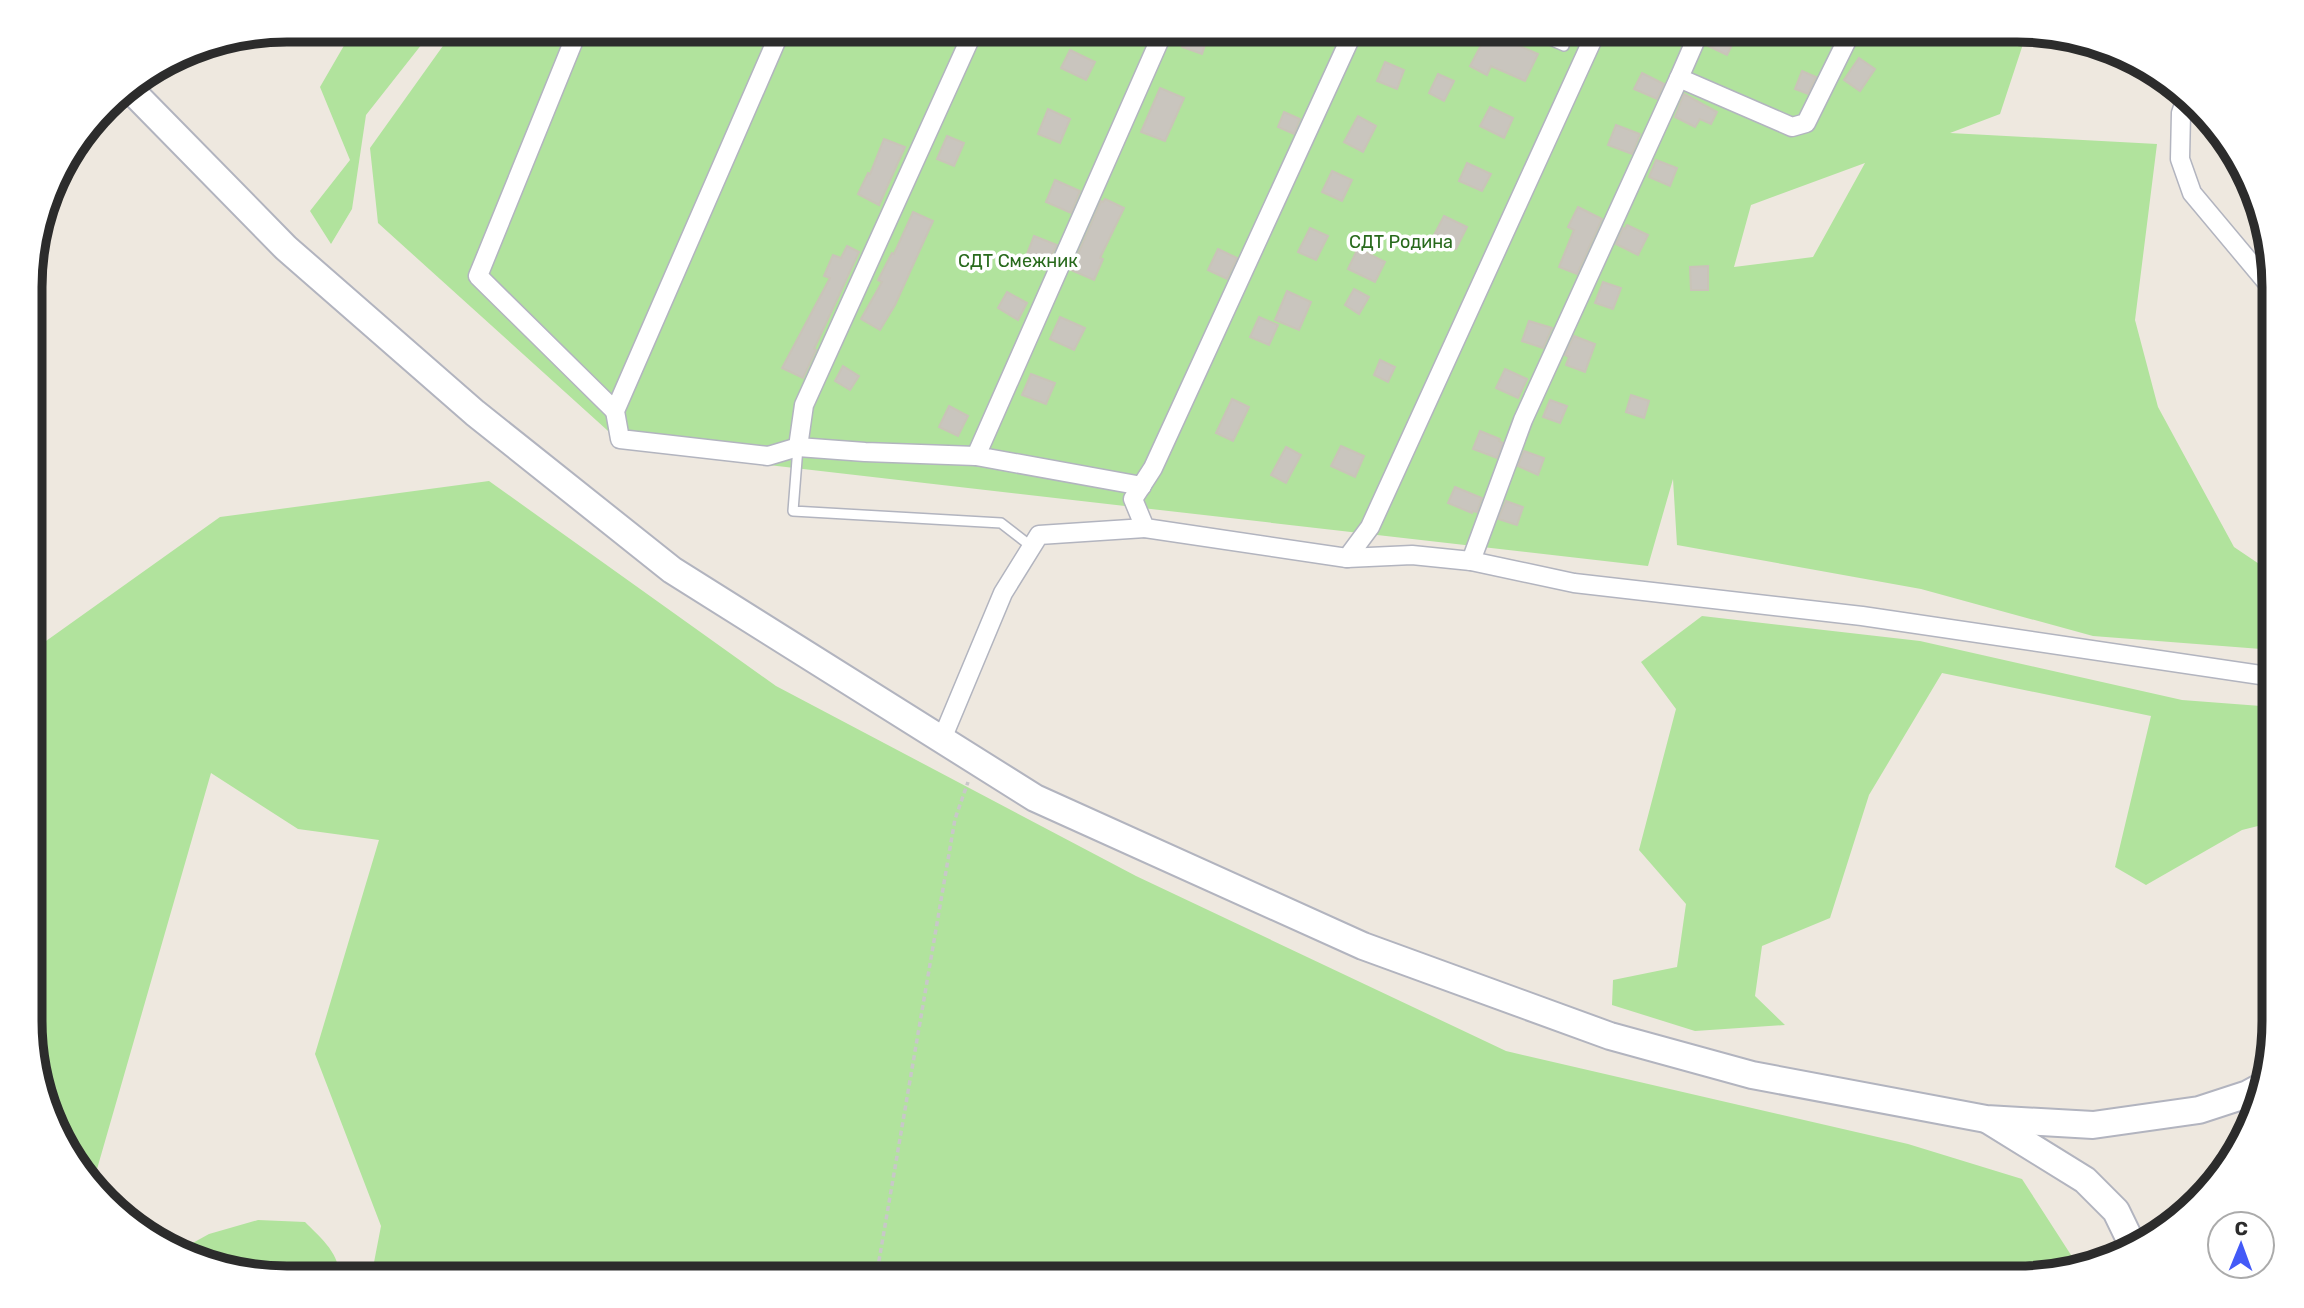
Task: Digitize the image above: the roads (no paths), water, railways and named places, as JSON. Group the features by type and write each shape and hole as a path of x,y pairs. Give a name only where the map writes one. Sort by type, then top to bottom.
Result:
{"street":[{"path":"573,42 478,276 615,411"},
{"path":"777,42 615,411 620,439 768,456 798,447 976,456 1142,486"},
{"path":"798,447 804,405 969,42"},
{"path":"976,456 1159,42"},
{"path":"1145,528 1133,499 1153,468 1348,42"},
{"path":"1347,558 1370,527 1592,42"},
{"path":"1471,561 1523,420 1695,42"},
{"path":"1679,78 1792,127 1806,123 1846,42"},
{"path":"136,95 286,248 496,429 672,570 1035,798 1363,946 1610,1036 1752,1075 1986,1119 2093,1125 2199,1110 2251,1092"},
{"path":"2183,107 2180,159 2192,193 2261,276"},
{"path":"942,739 1003,593 1039,535 1145,528 1347,558 1412,555 1471,561 1574,583 1862,616 2261,675"},
{"path":"1986,1119 2085,1180 2116,1211 2129,1238"}],"lane":[{"path":"1555,42 1564,46"},
{"path":"798,447 793,511 1001,523 1032,547"}],"park label":[{"name":"СДТ Родина","path":"1401,242"},
{"name":"СДТ Смежник","path":"1018,261"}]}
